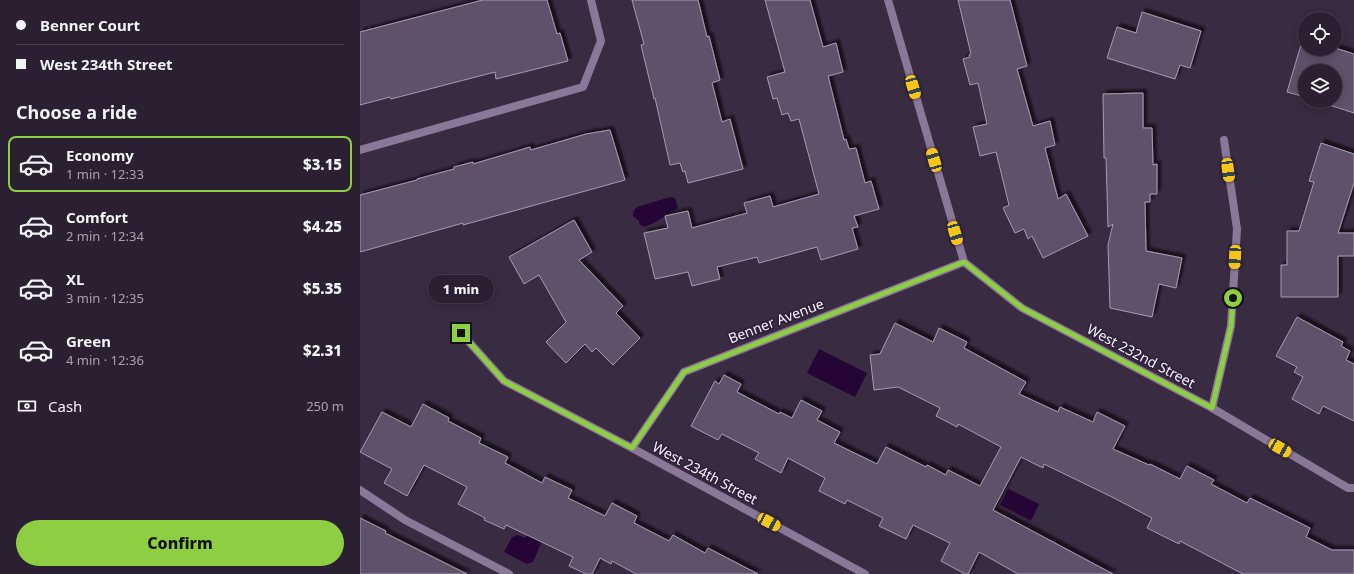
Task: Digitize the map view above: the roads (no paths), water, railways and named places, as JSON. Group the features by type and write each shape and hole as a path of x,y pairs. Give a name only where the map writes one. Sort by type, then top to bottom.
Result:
{"street":[{"path":"360,150 583,87 601,41 591,0"},
{"path":"888,0 964,262"},
{"path":"1212,408 1231,326 1237,229 1224,140"},
{"name":"West 232nd Street","path":"964,262 1022,308 1212,408 1348,488 1354,488"},
{"name":"Benner Avenue","path":"632,448 684,372 964,262"},
{"name":"West 234th Street","path":"461,333 504,381 632,448 865,574"},
{"path":"360,490 405,520 510,574"}]}
